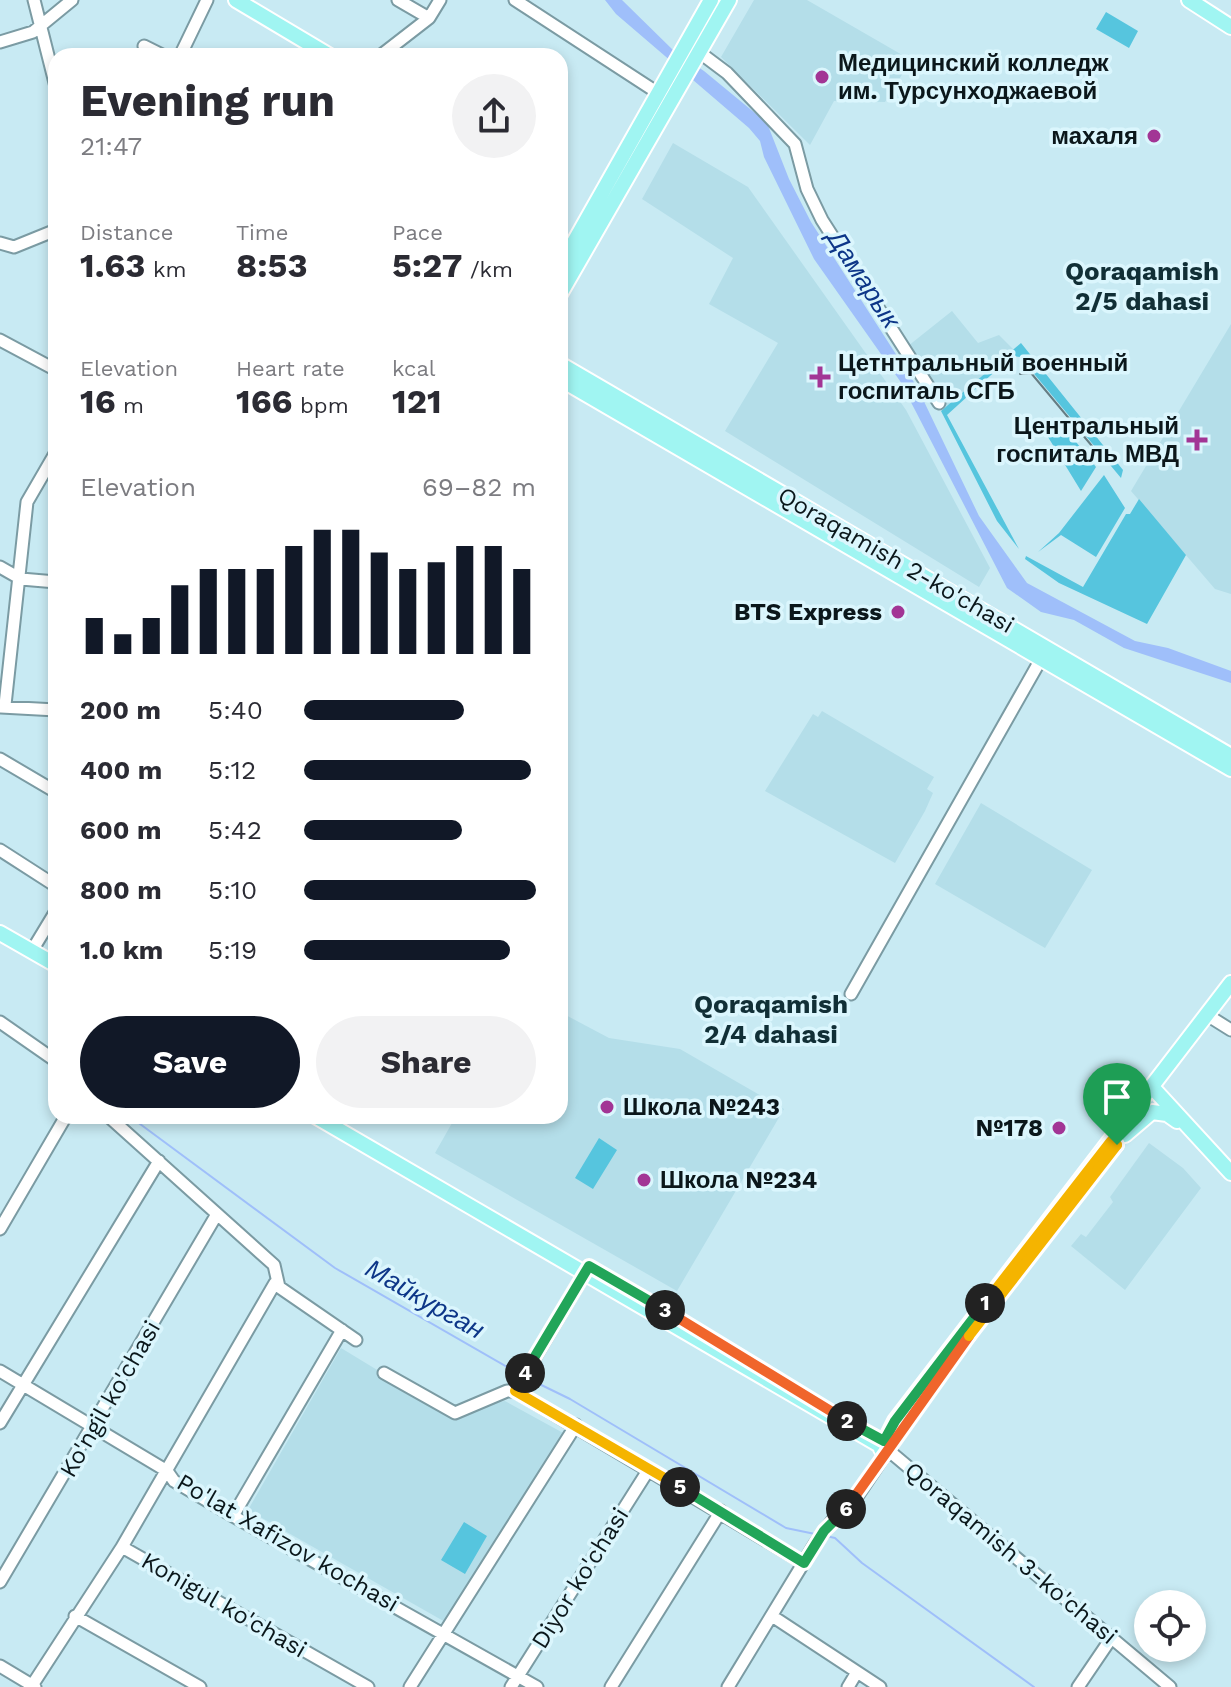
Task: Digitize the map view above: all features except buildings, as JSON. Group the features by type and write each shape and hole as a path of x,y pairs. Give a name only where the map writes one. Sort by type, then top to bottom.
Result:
{"main road":[{"path":"236,0 317,48"},
{"path":"694,51 711,0"},
{"path":"568,279 676,77 729,0"},
{"path":"1189,0 1231,27"},
{"path":"1203,0 1231,18"},
{"path":"568,253 658,93 676,77"},
{"name":"Qoraqamish 2-ko'chasi","path":"568,369 719,464 1013,636 1231,756"},
{"name":"Qoraqamish 2-ko'chasi","path":"568,383 719,464"},
{"name":"Qoraqamish 2-ko'chasi","path":"1013,636 1041,659 1231,769"},
{"path":"0,924 48,951"},
{"path":"0,933 48,960"},
{"path":"884,1447 895,1421 1117,1141 1210,1018 1231,983"},
{"path":"1210,1018 1231,998"},
{"path":"1155,1090 1231,1173"},
{"path":"1117,1141 1148,1114 1156,1112 1167,1114 1193,1132"},
{"name":"Qoraqamish 3-ko'chasi","path":"329,1124 586,1269"},
{"name":"Qoraqamish 3-ko'chasi","path":"346,1124 884,1447"}],"street":[{"path":"34,0 48,57"},
{"path":"0,42 33,32 72,0"},
{"path":"184,48 207,0"},
{"path":"398,0 429,18"},
{"path":"390,48 429,18 440,0"},
{"path":"515,0 658,93"},
{"path":"144,46 148,48"},
{"path":"694,51 727,73 795,144 807,189 822,220 939,403"},
{"path":"0,243 14,247 48,233"},
{"path":"1,341 48,366"},
{"path":"48,466 27,502 21,579 2,706 48,709"},
{"path":"0,567 21,579 48,581"},
{"path":"851,994 1041,659"},
{"path":"0,759 48,787"},
{"path":"0,850 48,881"},
{"path":"36,944 48,924"},
{"path":"1210,1018 1231,1030"},
{"path":"1,1028 48,1056"},
{"path":"0,1229 61,1124"},
{"path":"0,1666 32,1686 122,1547 278,1275 274,1265 117,1124"},
{"path":"0,1423 159,1161"},
{"name":"Ko'ngil ko'chasi","path":"0,1582 94,1428 217,1214"},
{"path":"515,1391 586,1269"},
{"path":"275,1283 356,1340"},
{"path":"233,1516 342,1330"},
{"name":"Po'lat Xafizov kochasi","path":"0,1371 167,1471 174,1481 233,1516 537,1687"},
{"path":"384,1373 455,1413 507,1391 515,1391 804,1563"},
{"path":"410,1687 576,1425"},
{"path":"729,1687 822,1534 841,1512 884,1447"},
{"name":"Qoraqamish 3-ko'chasi","path":"884,1447 1170,1687"},
{"name":"Diyor ko'chasi","path":"511,1687 649,1469"},
{"path":"611,1687 721,1511"},
{"name":"Konigul ko'chasi","path":"122,1547 368,1687"},
{"path":"75,1616 200,1687"},
{"path":"772,1616 880,1687"},
{"path":"1078,1687 1112,1637"},
{"path":"848,1687 857,1672"}],"shaded area":[{"path":"605,0 622,0 674,51 704,71 767,123 789,179 811,222 917,387 979,516 1027,583 1135,641 1168,648 1231,671 1231,683 1124,648 1074,620 1041,612 1007,588 900,381 814,259 764,157 760,141 749,128 616,14"},
{"name":"Медицинский колледж им. Турсунходжаевой","path":"754,0 807,0 911,60 885,102 834,101 810,145 721,57"},
{"path":"1106,12 1138,31 1129,48 1096,29"},
{"name":"Цетнтральный военный госпиталь СГБ","path":"673,143 748,187 906,410 990,568 979,587 725,431 778,343 709,304 733,258 642,199"},
{"path":"952,311 978,343 999,335 1014,350 946,407 908,346"},
{"name":"Центральный госпиталь МВД","path":"1231,324 1231,594 1215,589 1131,491"},
{"path":"1021,343 1123,470 1121,478 1020,357 1012,356 947,415 1019,549 997,521 941,411"},
{"path":"1057,418 1096,467 1081,491 1048,437 1051,422"},
{"path":"1104,475 1125,508 1096,557 1061,535 1038,552 1059,533"},
{"path":"1139,499 1186,555 1147,624 1059,583 1025,559 1026,556 1083,587 1126,514 1130,514"},
{"path":"822,711 934,777 927,789 933,793 925,811 895,863 765,791 813,714 818,717"},
{"path":"981,803 1092,870 1045,948 935,884"},
{"name":"Школа №234","path":"568,1016 609,1038 680,1049 784,1109 677,1291 435,1153 451,1124 568,1124"},
{"path":"599,1138 617,1150 593,1189 575,1178"},
{"path":"1149,1143 1183,1168 1201,1188 1125,1290 1071,1246 1081,1234 1086,1237 1113,1202 1110,1197"},
{"path":"341,1348 458,1419 487,1404 505,1401 565,1434 447,1623 248,1510"},
{"path":"464,1522 487,1536 465,1574 441,1560"}],"waterway":[{"name":"Майкурган","path":"140,1124 335,1268 521,1375"},
{"name":"Майкурган","path":"527,1378 570,1399 786,1528 815,1534"},
{"name":"Майкурган","path":"826,1536 835,1538 862,1563 1034,1687"}],"tram line":[{"path":"1020,374 1031,373 1097,452"}],"place":[{"name":"Медицинский колледж им. Турсунходжаевой","path":"822,77"},
{"name":"махаля","path":"1154,136"},
{"name":"Цетнтральный военный госпиталь СГБ","path":"820,377"},
{"name":"Центральный госпиталь МВД","path":"1197,440"},
{"name":"BTS Express","path":"898,612"},
{"name":"Школа №243","path":"607,1107"},
{"name":"№178","path":"1059,1128"},
{"name":"Школа №234","path":"644,1180"}],"district":[{"name":"Qoraqamish 2/5 dahasi","path":"1142,286"},
{"name":"Qoraqamish 2/4 dahasi","path":"771,1019"}],"route":[{"path":"1111,1141 1117,1145 966,1339 897,1434 880,1466 850,1507 841,1512 824,1531 804,1563 515,1391 589,1266 884,1441 895,1421 1111,1141"}],"water label":[{"name":"Дамарык","path":"864,279"}]}
